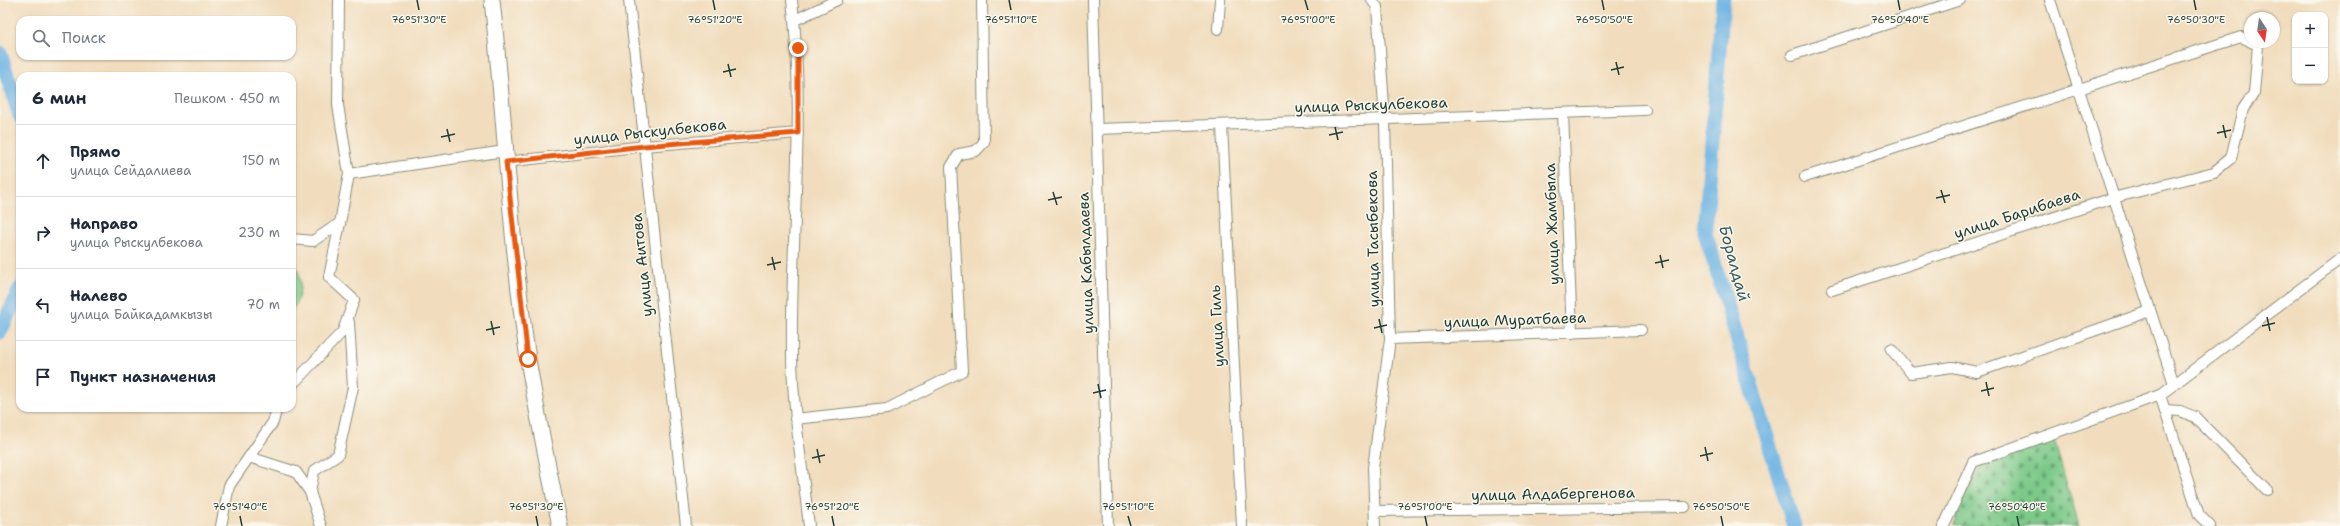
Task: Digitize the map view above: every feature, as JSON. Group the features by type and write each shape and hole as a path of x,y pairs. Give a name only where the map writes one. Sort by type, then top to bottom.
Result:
{"main road":[{"path":"492,0 501,86 506,157 528,359 560,526"}],"street":[{"path":"296,381 343,331 354,300 329,277 349,174 338,105 339,0"},
{"name":"улица Аитова","path":"629,0 686,526"},
{"path":"792,0 798,48 798,133 792,357 795,419 809,526"},
{"path":"795,20 837,0"},
{"path":"795,419 887,409 962,371 951,167 959,154 976,151 984,142 982,0"},
{"name":"улица Кабылдаева","path":"1093,0 1108,526"},
{"path":"1218,29 1220,0"},
{"name":"улица Тасыбекова","path":"1372,0 1377,7 1385,120 1390,339 1373,468 1375,526"},
{"path":"1792,55 1960,0"},
{"path":"2050,0 2077,89 2174,384"},
{"path":"1805,177 2077,89 2241,38 2244,39"},
{"name":"улица Барибаева","path":"1832,290 2113,198 2214,172 2231,158 2243,109 2254,93 2258,48"},
{"name":"улица Рыскулбекова","path":"1097,129 1645,110"},
{"name":"улица Жамбыла","path":"1563,113 1572,333"},
{"name":"улица Гиль","path":"1222,125 1242,526"},
{"name":"улица Рыскулбекова","path":"349,174 506,157 798,133"},
{"path":"296,239 312,241 340,223"},
{"path":"1944,526 1973,462 2160,395 2340,259"},
{"path":"1892,349 1911,373 1952,366 1977,372 2150,311"},
{"path":"310,492 314,471 338,455 353,387 348,317"},
{"name":"улица Муратбаева","path":"1390,339 1642,330"},
{"path":"2160,395 2199,515 2210,526"},
{"path":"2165,410 2180,411 2194,417 2267,490"},
{"path":"221,526 229,486 273,422 276,412"},
{"path":"249,457 296,472 310,492 321,526"},
{"name":"улица Алдабергенова","path":"1374,511 1685,507"}],"green space":[{"path":"296,264 300,277 300,292 296,305"},
{"path":"2054,440 2079,526 1955,526 1957,512 1981,466"}],"waterway":[{"name":"Боралдай","path":"1723,0 1705,232 1794,526"},
{"path":"0,53 16,103"},
{"path":"0,332 16,298"}],"route":[{"path":"528,359 506,162 644,146 798,133 798,48"}]}
